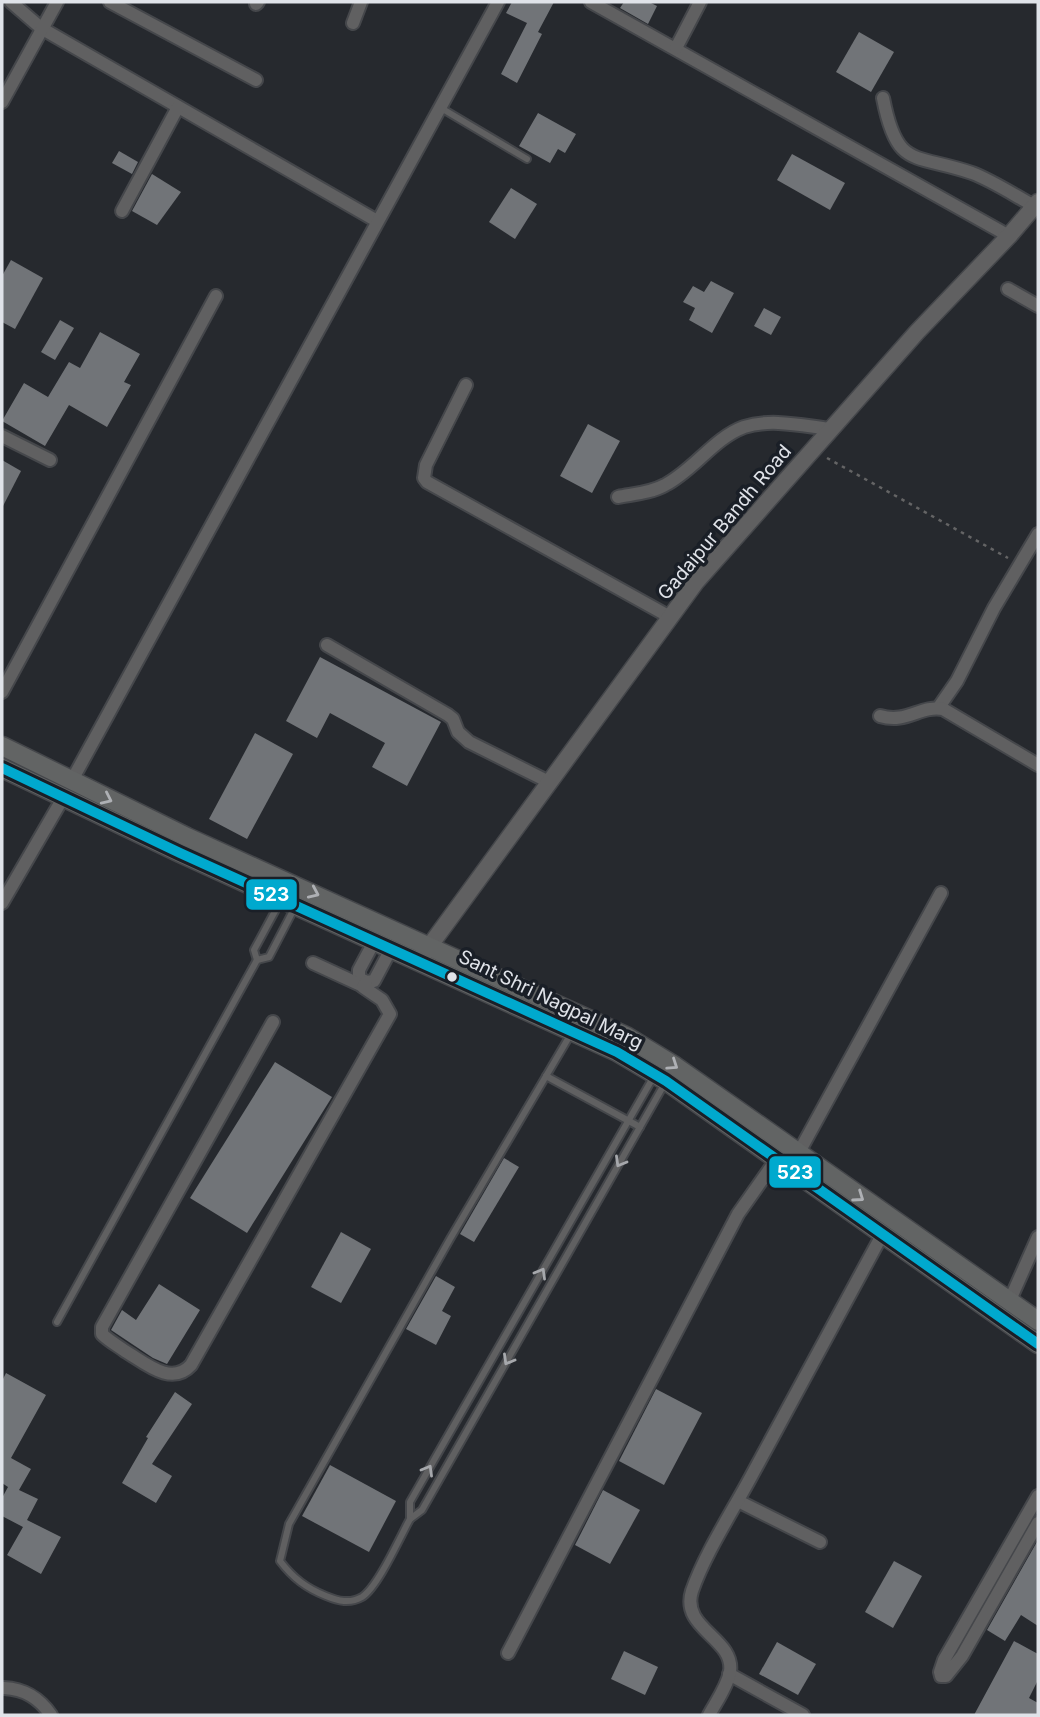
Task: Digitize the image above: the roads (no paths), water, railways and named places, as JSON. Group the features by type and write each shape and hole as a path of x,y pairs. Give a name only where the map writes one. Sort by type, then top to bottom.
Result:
{"main road":[{"name":"Sant Shri Nagpal Marg","path":"2,746 67,790 289,902 383,944 425,953 617,1052 661,1078 1038,1344"},
{"name":"Sant Shri Nagpal Marg","path":"2,768 67,790 425,953 626,1036 675,1066 1038,1321"}],"street":[{"path":"11,2 41,29 377,220"},
{"path":"2,102 57,2"},
{"path":"110,2 256,80"},
{"path":"353,23 360,2"},
{"path":"2,903 67,790 498,2"},
{"path":"591,2 1009,236"},
{"path":"676,48 700,2"},
{"path":"883,98 894,139 903,150 926,162 974,174 1036,204"},
{"path":"122,211 177,107"},
{"name":"Gadaipur Bandh Road","path":"425,953 696,582 917,332 1036,204"},
{"path":"1008,289 1038,306"},
{"path":"2,692 216,296"},
{"path":"466,385 426,465 424,478 427,482 670,617"},
{"path":"618,497 667,484 733,432 746,426 772,423 831,429"},
{"path":"2,436 50,460"},
{"path":"939,708 957,681 994,608 1038,534"},
{"path":"327,645 448,715 453,719 458,732 469,742 549,782"},
{"path":"880,716 888,719 904,718 930,708 939,708 1038,765"},
{"path":"798,1154 941,893"},
{"path":"313,963 365,984 377,977 383,944"},
{"path":"273,1022 102,1327 102,1334 109,1341 155,1370 176,1374 186,1371 191,1365 390,1014 382,1000 359,978 359,970 383,944"},
{"path":"508,1654 738,1214 776,1160"},
{"path":"709,1715 729,1674 730,1665 723,1649 695,1621 689,1604 697,1579 882,1235"},
{"path":"1010,1300 1038,1237"},
{"path":"1038,1496 944,1660 941,1676 946,1676 962,1656 1038,1523"},
{"path":"738,1502 820,1542"},
{"path":"729,1674 803,1715"},
{"path":"4,1688 29,1694 43,1704 51,1715"}],"lane":[{"path":"439,107 527,159"},
{"path":"257,960 269,957 289,902"},
{"path":"58,1322 257,960 254,950 289,902"},
{"path":"573,1030 450,1239 289,1524 280,1561 295,1580 342,1602 362,1597 378,1577 410,1519 422,1510 640,1127 661,1078"},
{"path":"546,1076 640,1127"},
{"path":"410,1519 410,1502 628,1121 661,1078"}]}
